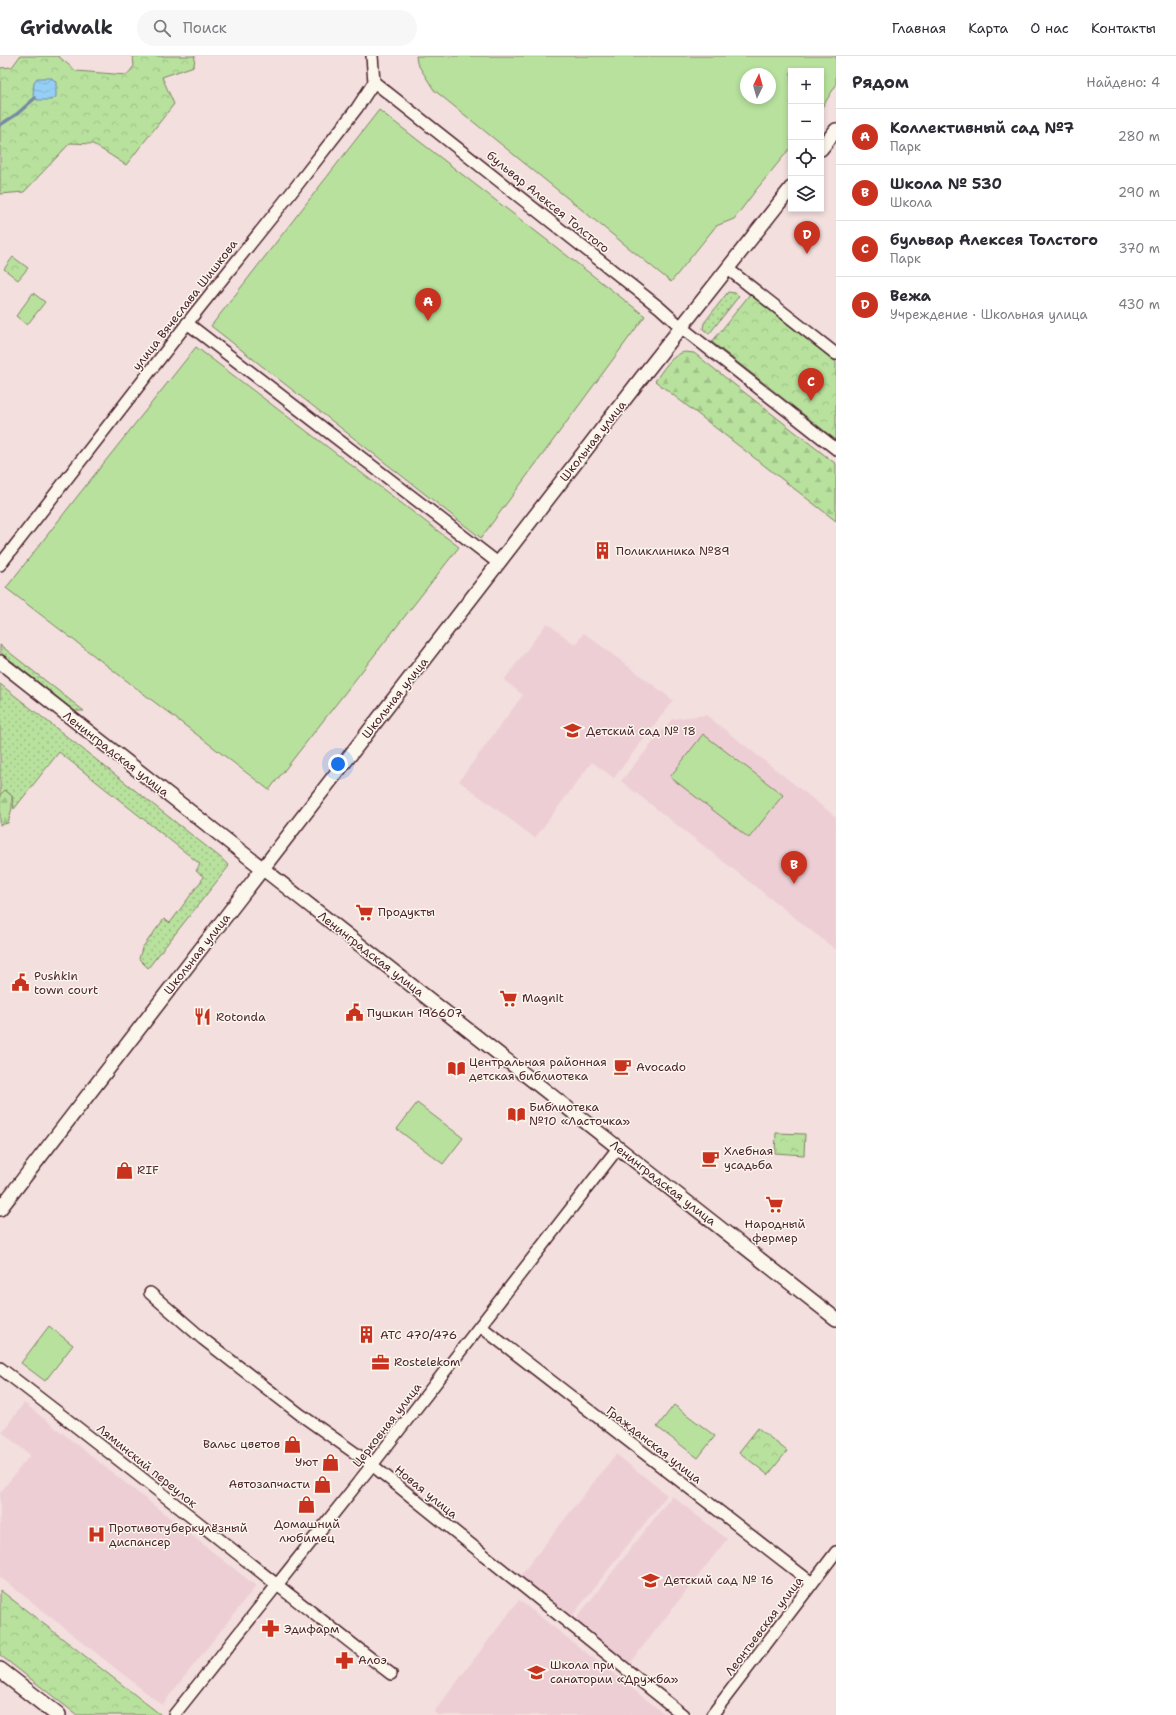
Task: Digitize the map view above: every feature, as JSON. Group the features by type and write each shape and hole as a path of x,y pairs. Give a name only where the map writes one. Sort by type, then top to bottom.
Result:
{"main road":[{"path":"0,1670 58,1715"}],"street":[{"path":"372,56 374,82"},
{"name":"улица Вячеслава Шишкова","path":"0,565 187,323 296,187 357,108 374,82"},
{"name":"бульвар Алексея Толстого","path":"374,82 660,308 681,328 836,449"},
{"path":"824,145 836,130"},
{"name":"Школьная улица","path":"0,1209 498,563 788,192"},
{"path":"728,269 836,354"},
{"path":"187,323 498,563"},
{"name":"Ленинградская улица","path":"0,662 836,1319"},
{"name":"Церковная улица","path":"174,1715 275,1585 372,1465 618,1148"},
{"name":"Новая улица","path":"150,1293 203,1339 301,1415 372,1465 683,1715"},
{"name":"Гражданская улица","path":"480,1326 812,1584"},
{"name":"Ляминский переулок","path":"0,1368 52,1407 275,1585 391,1674"},
{"name":"Леонтьевская улица","path":"712,1715 836,1552"}],"shaded area":[{"name":"Детский сад № 18","path":"547,623 575,645 584,633 673,700 614,778 592,762 535,838 459,781 523,695 504,680"},
{"path":"706,715 836,817 836,950 621,781 672,719"},
{"name":"Противотуберкулёзный диспансер","path":"24,1403 256,1586 162,1705 0,1577 0,1493 30,1455 2,1432"},
{"path":"616,1454 667,1495 572,1616 520,1576"},
{"name":"Детский сад № 16","path":"672,1496 727,1539 630,1663 575,1620"},
{"name":"Школа при санатории «Дружба»","path":"519,1600 666,1715 438,1715 434,1712"}],"green space":[{"path":"20,56 58,56 76,71 127,75 134,66 133,56 195,56 194,66 162,77 174,104 126,165 93,144 70,143 24,192 0,194 0,68 12,67"},
{"path":"416,56 836,56 836,85 824,104 824,68 788,68 788,151 734,219 716,226 671,282 434,90 417,63"},
{"path":"379,110 645,316 481,538 211,326"},
{"path":"13,257 28,268 18,280 4,269"},
{"path":"728,292 735,293 739,296 709,334 703,329 704,323"},
{"path":"33,293 45,302 27,325 16,316"},
{"path":"750,294 836,362 836,440 712,342"},
{"path":"196,347 459,547 269,790 6,588"},
{"path":"680,353 694,353 836,464 836,521 655,381 672,359"},
{"path":"0,645 84,711 75,711 0,652"},
{"path":"0,684 221,858 229,866 148,968 139,959 142,948 164,919 170,923 204,877 196,871 200,864 59,752 14,809 12,796 5,790 0,795"},
{"path":"703,734 783,795 749,838 670,777"},
{"path":"5,790 12,796 12,808 8,823 0,825 0,795"},
{"path":"417,1103 463,1138 443,1164 397,1129"},
{"path":"776,1133 805,1134 804,1155 775,1153"},
{"path":"49,1326 73,1345 45,1381 21,1363"},
{"path":"674,1405 715,1436 698,1458 657,1427"},
{"path":"758,1428 787,1451 768,1475 739,1452"},
{"path":"0,1590 161,1715 77,1715 0,1655"}],"water":[{"path":"37,78 52,78 56,82 56,97 51,100 37,100 33,96 34,82"}],"waterway":[{"path":"0,125 17,114 35,98"}],"place":[{"name":"Вежа","path":"807,254"},
{"name":"Коллективный сад №7","path":"428,321"},
{"name":"бульвар Алексея Толстого","path":"811,401"},
{"name":"Поликлиника №89","path":"603,551"},
{"name":"Детский сад № 18","path":"573,731"},
{"name":"Школа № 530","path":"794,884"},
{"name":"Продукты","path":"365,912"},
{"name":"Pushkin town court","path":"21,983"},
{"name":"Magnit","path":"509,998"},
{"name":"Пушкин 196607","path":"354,1013"},
{"name":"Rotonda","path":"203,1017"},
{"name":"Avocado","path":"623,1067"},
{"name":"Центральная районная детская библиотека","path":"456,1069"},
{"name":"Библиотека №10 «Ласточка»","path":"516,1114"},
{"name":"Хлебная усадьба","path":"711,1158"},
{"name":"RIF","path":"124,1170"},
{"name":"Народный фермер","path":"775,1205"},
{"name":"АТС 470/476","path":"367,1335"},
{"name":"Rostelekom","path":"381,1362"},
{"name":"Вальс цветов","path":"293,1444"},
{"name":"Уют","path":"331,1462"},
{"name":"Автозапчасти","path":"323,1484"},
{"name":"Домашний любимец","path":"307,1505"},
{"name":"Противотуберкулёзный диспансер","path":"96,1535"},
{"name":"Детский сад № 16","path":"651,1580"},
{"name":"Эдифарм","path":"271,1629"},
{"name":"Алоэ","path":"345,1660"},
{"name":"Школа при санатории «Дружба»","path":"537,1672"}]}
